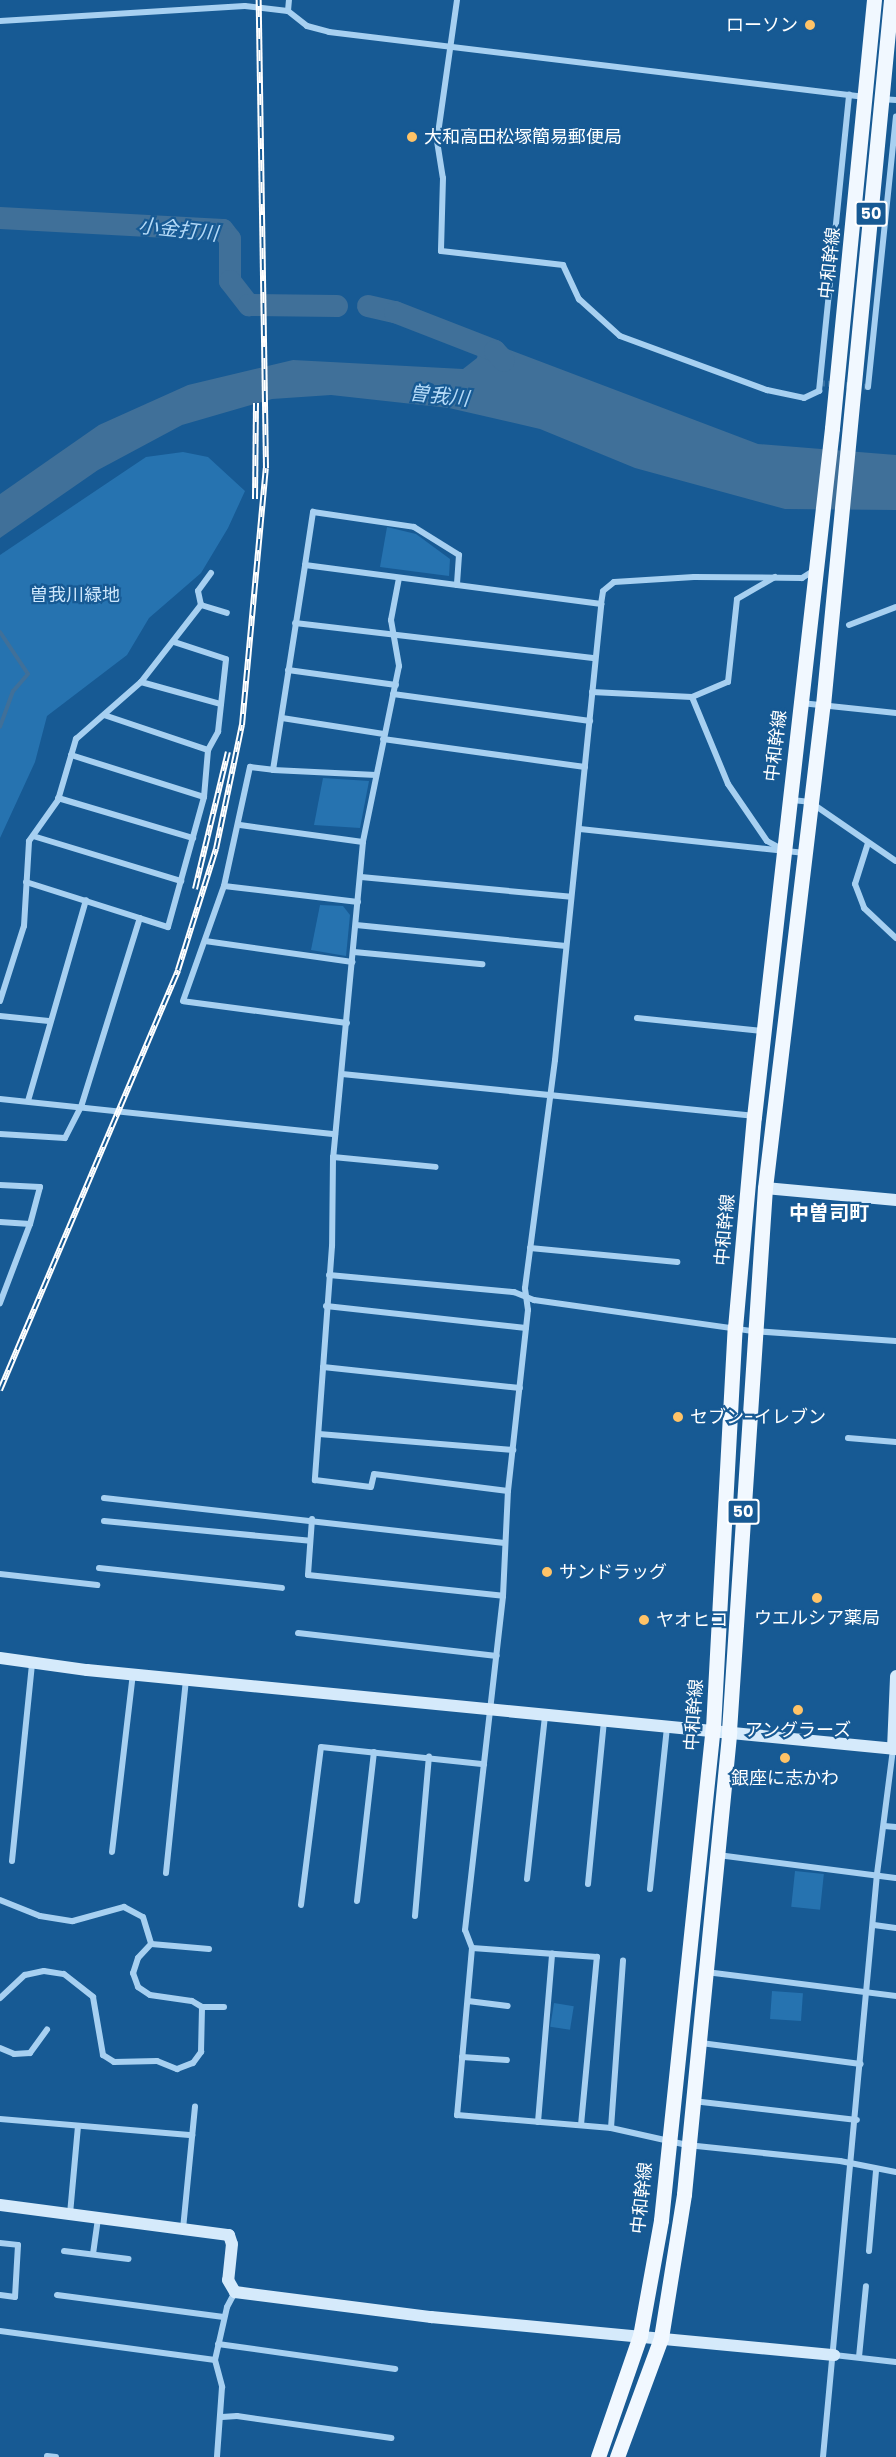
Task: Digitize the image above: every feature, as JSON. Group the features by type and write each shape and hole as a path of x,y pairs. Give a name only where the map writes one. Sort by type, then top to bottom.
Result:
{"main road":[{"name":"中和幹線","path":"617,2457 661,2338 684,2194 703,1972 716,1855 735,1328 762,1031 832,428 882,99 874,0"},
{"name":"中和幹線","path":"598,2457 640,2336 661,2220 668,2138 721,1730 765,1188 803,853 823,705 891,0"}],"street":[{"path":"288,11 289,0"},
{"path":"457,0 437,141 443,178 441,251 563,265 579,299 620,336 767,390 804,398 819,391 849,95"},
{"path":"0,21 245,6 288,11 307,26 329,32 882,99"},
{"path":"868,387 896,116"},
{"path":"273,770 313,512 414,527 459,555 457,585"},
{"path":"305,565 601,604"},
{"path":"817,567 802,578 614,582 603,591 580,829 550,1097 530,1248 526,1328 508,1491 503,1596 465,1930 472,1948 457,2115 611,2128 668,2138 687,2145 840,2161 876,2171 896,2172"},
{"path":"0,1001 24,926 26,882 33,836 58,798 76,739 141,682 174,642 201,605 198,591 211,573"},
{"path":"592,692 692,697 728,682 737,599 775,577"},
{"path":"399,578 391,620 399,666 363,842 335,1134 329,1275 315,1480 371,1487 374,1474 508,1491"},
{"path":"201,605 226,613"},
{"path":"849,626 896,607"},
{"path":"295,623 595,658"},
{"path":"26,882 168,927 204,797 208,750 218,732 226,659 174,642"},
{"path":"288,670 396,685"},
{"path":"141,682 221,704"},
{"path":"393,694 590,721"},
{"path":"692,697 728,784 767,841 783,850"},
{"path":"800,703 896,713"},
{"path":"104,715 208,750"},
{"path":"282,718 585,767"},
{"path":"71,755 204,797"},
{"path":"347,1023 183,1001 224,886 240,825 249,767 376,775"},
{"path":"58,798 193,838"},
{"path":"789,800 810,802 896,861"},
{"path":"240,825 363,842"},
{"path":"580,829 803,853"},
{"path":"33,836 181,881"},
{"path":"868,843 855,884 864,908 896,938"},
{"path":"360,877 571,897"},
{"path":"224,886 358,902"},
{"path":"28,1101 49,1021 86,900"},
{"path":"0,1134 65,1138 81,1107 140,918"},
{"path":"356,925 566,946"},
{"path":"205,941 353,962"},
{"path":"354,952 482,964"},
{"path":"0,1016 49,1021"},
{"path":"637,1018 762,1031"},
{"path":"342,1074 754,1117"},
{"path":"0,1099 335,1134"},
{"path":"333,1157 436,1167"},
{"path":"0,1185 40,1187 30,1224 0,1303"},
{"path":"765,1188 896,1200"},
{"path":"0,1222 30,1224"},
{"path":"530,1248 677,1262"},
{"path":"329,1275 526,1296 753,1331 896,1341"},
{"path":"326,1306 526,1328"},
{"path":"323,1366 520,1388"},
{"path":"319,1434 513,1450"},
{"path":"848,1438 896,1442"},
{"path":"104,1498 312,1519 504,1543"},
{"path":"312,1519 308,1575 503,1596"},
{"path":"104,1521 310,1541"},
{"path":"99,1568 282,1588"},
{"path":"0,1574 97,1585"},
{"path":"298,1633 496,1656"},
{"path":"0,1658 491,1710 721,1730 895,1749"},
{"path":"12,1861 32,1662"},
{"path":"112,1852 133,1673"},
{"path":"823,2457 857,2120 877,1874 895,1749 896,1676"},
{"path":"166,1873 186,1678"},
{"path":"527,1880 546,1714"},
{"path":"588,1884 604,1720"},
{"path":"650,1889 667,1725"},
{"path":"302,1905 321,1747 484,1764"},
{"path":"357,1901 374,1752"},
{"path":"415,1916 429,1757"},
{"path":"884,1826 896,1827"},
{"path":"716,1855 896,1878"},
{"path":"0,1900 40,1916 73,1921 124,1907 143,1917 151,1944"},
{"path":"874,1925 896,1928"},
{"path":"151,1944 209,1949"},
{"path":"151,1944 138,1958 133,1973 138,1987 150,1995 192,2001 202,2007 224,2007"},
{"path":"472,1948 597,1957 581,2125"},
{"path":"538,2121 552,1954"},
{"path":"611,2128 623,1960"},
{"path":"0,1998 25,1975 44,1971 64,1974 93,1997 103,2055 114,2062 158,2061 177,2069 193,2063 201,2052 202,2007"},
{"path":"703,1972 896,1996"},
{"path":"468,2001 508,2006"},
{"path":"0,2048 14,2055 30,2053 47,2030"},
{"path":"697,2043 861,2064"},
{"path":"462,2057 507,2060"},
{"path":"692,2101 857,2120"},
{"path":"183,2229 195,2107"},
{"path":"0,2119 192,2135"},
{"path":"70,2214 78,2126"},
{"path":"869,2251 876,2171"},
{"path":"0,2205 229,2235 232,2244 228,2280 235,2292"},
{"path":"93,2254 98,2218"},
{"path":"0,2243 18,2246 15,2297 0,2295"},
{"path":"64,2251 129,2259"},
{"path":"859,2357 866,2286"},
{"path":"235,2292 431,2317 896,2362"},
{"path":"217,2457 222,2417 222,2387 215,2360 225,2317 235,2292"},
{"path":"57,2295 225,2317"},
{"path":"0,2331 215,2360"},
{"path":"218,2344 395,2369"},
{"path":"222,2417 237,2416 391,2438"},
{"path":"47,2456 56,2457"}],"green space":[{"name":"曽我川緑地","path":"183,452 208,457 245,491 228,528 201,573 149,618 127,655 47,716 35,762 0,838 0,555 146,457"},
{"path":"387,527 416,534 450,559 449,576 380,567"},
{"path":"323,778 369,781 360,828 314,825"},
{"path":"320,905 343,906 350,915 346,956 311,950"},
{"path":"795,1871 824,1874 820,1910 791,1907"},
{"path":"772,1991 803,1993 801,2021 770,2019"},
{"path":"554,2003 574,2006 570,2030 550,2027"}],"water":[{"name":"曽我川","path":"481,339 758,444 896,455 896,510 785,509 635,468 540,429 449,408 331,395 272,399 182,425 98,470 0,538 0,494 99,425 188,385 293,360 463,369 477,358"}],"waterway":[{"name":"小金打川","path":"0,218 223,230 230,239 230,281 249,305 337,306"},
{"name":"小金打川","path":"368,306 395,312 495,351 504,361"},
{"path":"0,632 28,674 13,691 0,727"}],"tunnel":[{"path":"819,383 868,387"}],"railway":[{"path":"0,1390 178,970 216,849 242,725 266,468 259,0"},
{"path":"255,499 256,403"},
{"path":"195,889 228,752"}],"place":[{"name":"ローソン","path":"810,25"},
{"name":"大和高田松塚簡易郵便局","path":"412,137"},
{"name":"セブン-イレブン","path":"678,1417"},
{"name":"サンドラッグ","path":"547,1572"},
{"name":"ウエルシア薬局","path":"817,1598"},
{"name":"ヤオヒコ","path":"644,1620"},
{"name":"アングラーズ","path":"798,1710"},
{"name":"銀座に志かわ","path":"785,1758"}],"district":[{"name":"中曽司町","path":"829,1213"}]}
